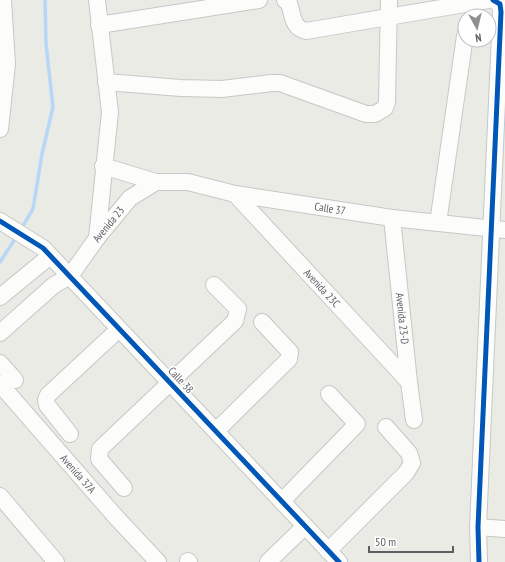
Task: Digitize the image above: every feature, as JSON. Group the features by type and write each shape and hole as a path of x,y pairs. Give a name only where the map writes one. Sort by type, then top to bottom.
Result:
{"street":[{"path":"0,129 6,64 3,0"},
{"path":"97,0 110,112 97,238"},
{"path":"99,25 260,0"},
{"path":"285,0 289,2 295,26 306,31 390,8 457,9"},
{"path":"471,8 488,0"},
{"path":"479,562 478,527 499,230 501,12 500,4 494,0"},
{"path":"106,82 181,88 222,89 280,83 366,114 375,114 385,108 387,102 390,8"},
{"path":"438,223 463,48"},
{"path":"104,166 156,182"},
{"name":"Calle 37","path":"156,182 188,182 235,194 392,218 499,230"},
{"name":"Avenida 23","path":"70,276 97,238 130,198 156,182"},
{"name":"Avenida 23C","path":"235,194 408,382"},
{"name":"Avenida 23-D","path":"392,218 408,382 414,420"},
{"name":"Calle 38","path":"0,221 43,248 334,556"},
{"path":"0,297 50,256"},
{"path":"0,333 54,285 70,276"},
{"path":"124,488 99,459 100,449 170,383 179,372 235,321 238,314 238,309 214,285"},
{"path":"216,431 289,359 290,352 262,322"},
{"path":"70,434 47,405 46,400 48,394 119,329"},
{"name":"Avenida 37A","path":"0,363 7,382 115,516 158,562"},
{"path":"282,501 357,424 329,394"},
{"path":"334,556 406,473 412,463 409,453 386,427"},
{"path":"0,496 56,562"},
{"path":"268,562 305,526"},
{"path":"478,527 505,529"}],"waterway":[{"path":"21,229 33,209 42,154 53,107 46,44 45,0"},
{"path":"0,262 17,236"}],"cycle path":[{"path":"479,562 478,527 501,12 500,4 493,0"},
{"path":"0,221 43,248 339,562"}]}
